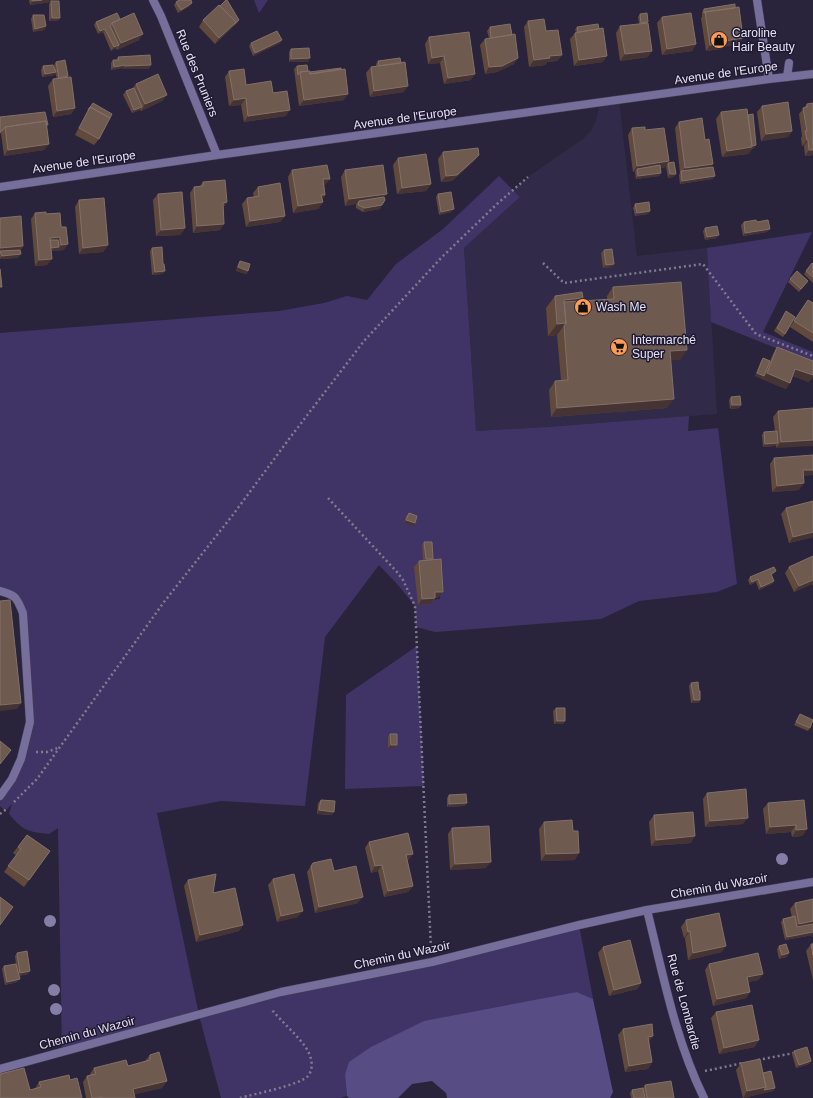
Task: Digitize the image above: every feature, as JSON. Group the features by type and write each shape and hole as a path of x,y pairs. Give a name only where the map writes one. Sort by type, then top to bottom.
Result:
{"street":[{"name":"Rue des Pruniers","path":"153,0 161,16 217,155"},
{"path":"757,0 769,79"},
{"path":"787,77 789,63"},
{"name":"Avenue de l'Europe","path":"0,187 217,155 813,74"},
{"path":"0,591 10,594 18,599 23,614 30,722 21,759 12,779 0,796"},
{"name":"Chemin du Wazoir","path":"0,1069 267,996 432,962 579,925 647,910 813,882"},
{"name":"Rue de Lombardie","path":"647,910 678,1030 692,1074 704,1098"}],"path":[{"path":"13,803 37,779 164,602 232,516 289,438 364,341 442,257 497,204 528,177"},
{"path":"543,262 564,283 703,264 756,334 813,356"},
{"path":"328,498 397,572 405,584 415,606 432,962"},
{"path":"24,749 33,753 47,752 61,747"},
{"path":"0,817 9,807"},
{"path":"0,814 5,811"},
{"path":"240,1098 299,1082 307,1077 313,1067 311,1058 305,1046 273,1011 267,996"},
{"path":"754,1061 801,1052"},
{"path":"692,1074 746,1063"}],"shaded area":[{"path":"254,0 268,0 259,13"},
{"path":"619,100 637,256 707,248 717,414 476,431 464,248 520,197 513,190 528,177 583,139 591,131 596,121 600,103"},
{"path":"499,176 520,197 464,248 476,431 689,416 688,431 718,428 737,584 717,592 639,601 601,619 435,632 416,627 415,606 379,565 325,637 305,806 221,801 157,813 199,1015 62,1053 58,828 49,834 31,831 18,824 9,814 12,804 5,811 0,806 0,796 12,779 30,722 18,599 0,591 0,333 279,311 324,303 347,296 367,300 396,264 443,229","holes":["437,568 440,599 420,601"]},
{"path":"812,232 763,332 813,352 813,363 711,322 707,248"},
{"path":"417,646 424,786 345,789 346,695"},
{"path":"579,925 593,999 577,992 345,1075 347,1096 340,1098 221,1098 199,1015"},
{"path":"577,992 593,999 613,1092 610,1098 447,1098 446,1093 432,1081 412,1084 398,1098 349,1098 347,1096 345,1075 349,1062 371,1047 424,1021"}],"building":[{"path":"179,0 191,0 192,3 181,10 176,2"},
{"path":"226,0 239,20 233,25 236,22 220,6"},
{"path":"51,1 59,1 60,18 52,18"},
{"path":"735,4 735,8 704,13 704,9"},
{"path":"219,5 236,22 219,38 203,20"},
{"path":"739,7 743,38 710,45 705,12"},
{"path":"117,13 120,19 112,23 110,26 119,45 114,47 105,29 100,31 96,22"},
{"path":"134,13 143,34 121,43 112,23"},
{"path":"647,13 648,22 641,23 640,14"},
{"path":"691,13 696,44 667,49 662,17"},
{"path":"33,15 44,15 46,26 35,29"},
{"path":"544,19 546,31 558,30 562,55 549,56 550,58 534,60 528,21"},
{"path":"648,23 652,51 625,54 620,26"},
{"path":"510,24 512,35 491,38 490,27"},
{"path":"598,24 599,29 578,32 577,27"},
{"path":"603,28 607,56 579,60 575,33"},
{"path":"277,31 282,40 255,53 251,43"},
{"path":"469,32 475,74 448,78 444,56 432,58 429,37"},
{"path":"515,34 518,58 502,66 489,67 485,39"},
{"path":"309,48 310,58 291,59 291,49"},
{"path":"150,55 151,65 125,65 114,67 113,60 119,60 118,57"},
{"path":"400,58 401,63 379,66 378,61"},
{"path":"65,60 68,76 59,78 56,62"},
{"path":"405,62 408,86 374,91 371,67"},
{"path":"53,65 56,72 45,74 43,66"},
{"path":"307,65 308,71 300,72 298,75 297,66"},
{"path":"244,69 246,85 271,81 273,93 287,91 290,110 248,116 246,98 234,100 229,71"},
{"path":"341,69 310,74 310,72"},
{"path":"345,69 348,94 304,100 300,72 310,71 310,74"},
{"path":"158,74 167,95 145,104 136,84"},
{"path":"71,77 75,108 57,111 53,79"},
{"path":"134,88 142,107 134,110 126,91"},
{"path":"788,102 792,131 766,134 762,106"},
{"path":"93,103 112,114 110,118 90,107"},
{"path":"813,103 813,150 809,150 805,131 807,131 803,108 807,107 807,104"},
{"path":"90,107 110,118 99,139 79,128"},
{"path":"747,109 752,147 727,151 721,112"},
{"path":"45,112 48,125 46,125 46,121 5,127 0,132 0,117"},
{"path":"753,114 756,145 752,146 748,115"},
{"path":"702,118 705,140 709,139 713,164 685,168 679,122"},
{"path":"46,121 49,144 8,150 5,127"},
{"path":"645,127 645,130 664,128 669,161 637,166 632,128"},
{"path":"478,148 479,155 457,175 446,176 443,152"},
{"path":"426,154 431,184 402,188 398,158"},
{"path":"674,162 676,174 670,174 668,163"},
{"path":"327,165 330,179 323,179 325,195 321,195 323,202 298,206 292,170"},
{"path":"383,165 387,194 349,199 345,170"},
{"path":"660,165 661,173 638,176 637,169"},
{"path":"713,167 715,176 682,181 681,171"},
{"path":"225,180 227,202 223,203 224,224 197,226 194,187 203,186 203,182"},
{"path":"280,183 285,216 250,221 247,198 259,196 258,187"},
{"path":"182,192 185,228 161,230 158,194"},
{"path":"451,192 454,209 441,212 438,194"},
{"path":"384,197 385,200 382,205 365,208 358,205 359,201"},
{"path":"104,198 108,245 83,248 79,200"},
{"path":"649,202 650,211 637,213 635,204"},
{"path":"46,212 46,214 60,213 61,227 66,227 68,244 61,245 60,237 50,238 52,259 39,260 35,213"},
{"path":"21,216 23,246 0,248 0,218"},
{"path":"756,220 757,222 768,220 770,229 745,233 744,222"},
{"path":"717,226 719,235 707,237 705,228"},
{"path":"50,240 58,240 59,247 51,248"},
{"path":"162,247 165,271 155,272 152,248"},
{"path":"612,249 614,264 606,265 604,250"},
{"path":"20,250 21,254 2,256 0,251"},
{"path":"240,261 250,264 248,271 238,267"},
{"path":"812,263 813,264 813,277 806,271"},
{"path":"0,269 2,287 0,287"},
{"path":"797,271 808,281 801,289 790,279"},
{"name":"Intermarché Super","path":"681,282 687,350 670,351 674,399 557,408 555,381 568,380 564,326 566,323 564,302 614,299 613,287"},
{"path":"582,292 583,298 564,300 566,323 557,324 555,296"},
{"path":"808,300 813,303 813,333 794,321"},
{"path":"786,311 795,317 785,334 777,328"},
{"path":"777,347 813,361 813,375 795,369 790,383 767,373"},
{"path":"763,358 770,361 764,376 757,373"},
{"path":"740,396 741,405 732,405 731,397"},
{"path":"813,408 813,440 781,442 778,411"},
{"path":"777,431 778,443 765,444 764,432"},
{"path":"813,455 813,470 803,470 804,483 777,486 774,458"},
{"path":"813,501 813,532 793,537 786,508"},
{"path":"409,513 417,516 415,523 406,520"},
{"path":"424,542 432,542 433,559 426,559"},
{"path":"813,556 813,580 799,586 789,567"},
{"path":"441,559 443,592 435,592 435,598 422,599 419,561"},
{"path":"774,567 776,571 771,574 774,581 761,587 758,579 752,582 750,577"},
{"path":"10,600 21,703 0,705 0,601"},
{"path":"698,682 700,700 694,700 691,683"},
{"path":"556,708 565,708 565,721 557,721"},
{"path":"800,714 813,720 810,728 796,722"},
{"path":"390,734 397,734 397,745 391,745"},
{"path":"0,741 11,750 0,764"},
{"path":"746,789 748,818 710,821 707,793"},
{"path":"466,794 467,803 449,804 449,795"},
{"path":"321,800 335,801 334,812 319,810"},
{"path":"804,800 807,829 796,830 796,825 770,827 768,803"},
{"path":"693,812 695,836 656,840 654,815"},
{"path":"572,820 573,831 578,831 579,853 546,854 544,822"},
{"path":"489,826 491,862 455,864 452,828"},
{"path":"408,833 413,854 406,855 413,886 388,891 382,865 375,866 369,842"},
{"path":"27,835 50,851 29,880 8,866 21,849 18,847"},
{"path":"331,859 334,871 356,866 363,897 319,907 311,866 313,863"},
{"path":"216,874 213,893 235,888 243,925 200,935 188,880"},
{"path":"294,874 303,911 281,916 273,879"},
{"path":"0,897 13,907 0,925"},
{"path":"813,899 813,921 799,924 795,903"},
{"path":"719,913 726,946 693,953 690,931 688,932 686,920"},
{"path":"795,916 797,927 813,924 813,932 787,937 783,919"},
{"path":"630,940 641,983 614,990 603,947"},
{"path":"786,944 789,953 782,955 779,946"},
{"path":"811,944 813,944 813,955"},
{"path":"27,951 30,971 20,973 17,953"},
{"path":"758,953 763,974 747,977 750,992 717,999 709,964"},
{"path":"16,964 20,979 7,982 4,966"},
{"path":"752,1005 759,1040 724,1048 716,1012"},
{"path":"652,1024 653,1036 648,1037 652,1062 629,1066 623,1029"},
{"path":"807,1047 811,1061 799,1065 794,1051"},
{"path":"159,1052 167,1081 133,1089 135,1098 92,1098 87,1076 96,1074 94,1068 126,1060 128,1066 150,1060 150,1055"},
{"path":"760,1059 766,1087 747,1091 741,1063"},
{"path":"24,1068 30,1090 41,1087 39,1082 69,1075 70,1080 77,1078 82,1098 0,1098 0,1074"},
{"path":"771,1071 775,1088 764,1090 766,1087 763,1073"},
{"path":"671,1081 674,1098 647,1098 645,1085"},
{"path":"643,1088 645,1098 634,1098 632,1090"}],"place":[{"name":"Caroline Hair Beauty","path":"719,40"},
{"name":"Wash Me","path":"583,307"},
{"name":"Intermarché Super","path":"619,347"}]}
